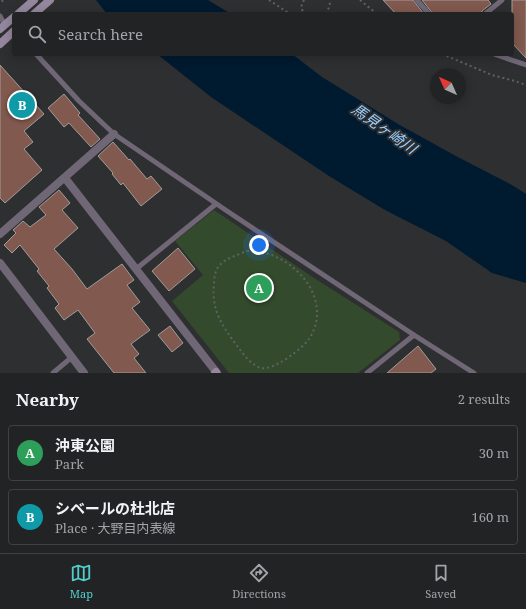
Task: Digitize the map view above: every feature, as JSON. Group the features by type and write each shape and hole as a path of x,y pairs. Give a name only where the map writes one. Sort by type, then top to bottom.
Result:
{"main road":[{"path":"20,12 34,0"},
{"path":"36,12 50,0"},
{"path":"2,27 12,19"},
{"path":"0,44 12,33"}],"street":[{"path":"0,234 114,134"},
{"path":"65,178 216,373"},
{"path":"0,263 84,373"}],"lane":[{"path":"417,0 427,12"},
{"path":"487,12 502,0"},
{"path":"0,16 2,27"},
{"path":"38,56 79,101 114,134 216,204 474,373"},
{"path":"500,56 526,65"},
{"path":"136,269 216,204"},
{"path":"367,373 414,335"},
{"path":"52,373 72,357"}],"path":[{"path":"269,0 287,12"},
{"path":"303,12 301,7 304,0"},
{"path":"327,12 330,5 329,0"},
{"path":"360,0 375,12"},
{"path":"447,56 492,75 515,80 526,85"},
{"path":"258,250 268,253 289,264 305,280 313,292 317,308 316,322 312,335 305,345 272,366 263,368 255,366 238,347 219,319 213,302 215,276 218,267 233,256 247,251 258,250"}],"green space":[{"path":"214,210 311,276 399,332 400,340 358,373 229,373 172,301 203,275 175,241"}],"water":[{"path":"96,0 208,0 228,12 105,12"},
{"name":"馬見ヶ崎川","path":"160,56 295,56 322,77 398,124 526,194 526,283 492,273 446,241 385,210 329,176 211,97"}],"building":[{"path":"383,0 413,0 422,12 394,12"},
{"path":"422,0 488,0 491,4 482,12 431,12"},
{"path":"512,0 526,0 526,58 514,45 514,12 512,12"},
{"path":"0,65 44,114 24,131 33,142 24,149 42,170 5,203 0,198"},
{"path":"64,94 80,113 78,115 100,139 91,147 69,123 64,127 48,108"},
{"path":"113,142 147,179 151,176 162,189 141,206 123,183 121,185 98,156"},
{"path":"59,190 70,203 62,210 78,228 54,249 87,289 122,264 134,280 127,285 140,302 132,308 150,330 131,344 139,354 134,358 146,373 114,373 87,339 95,333 78,310 64,320 55,308 59,304 47,288 49,286 37,271 39,269 20,245 12,253 4,245 16,233 13,230 23,221 30,227 46,215 39,207"},
{"path":"178,248 195,269 169,291 152,271"},
{"path":"170,326 183,343 172,352 158,335"},
{"path":"418,346 436,369 431,373 387,373"}],"place":[{"name":"シベールの杜北店","path":"22,105"},
{"name":"沖東公園","path":"259,288"}]}
